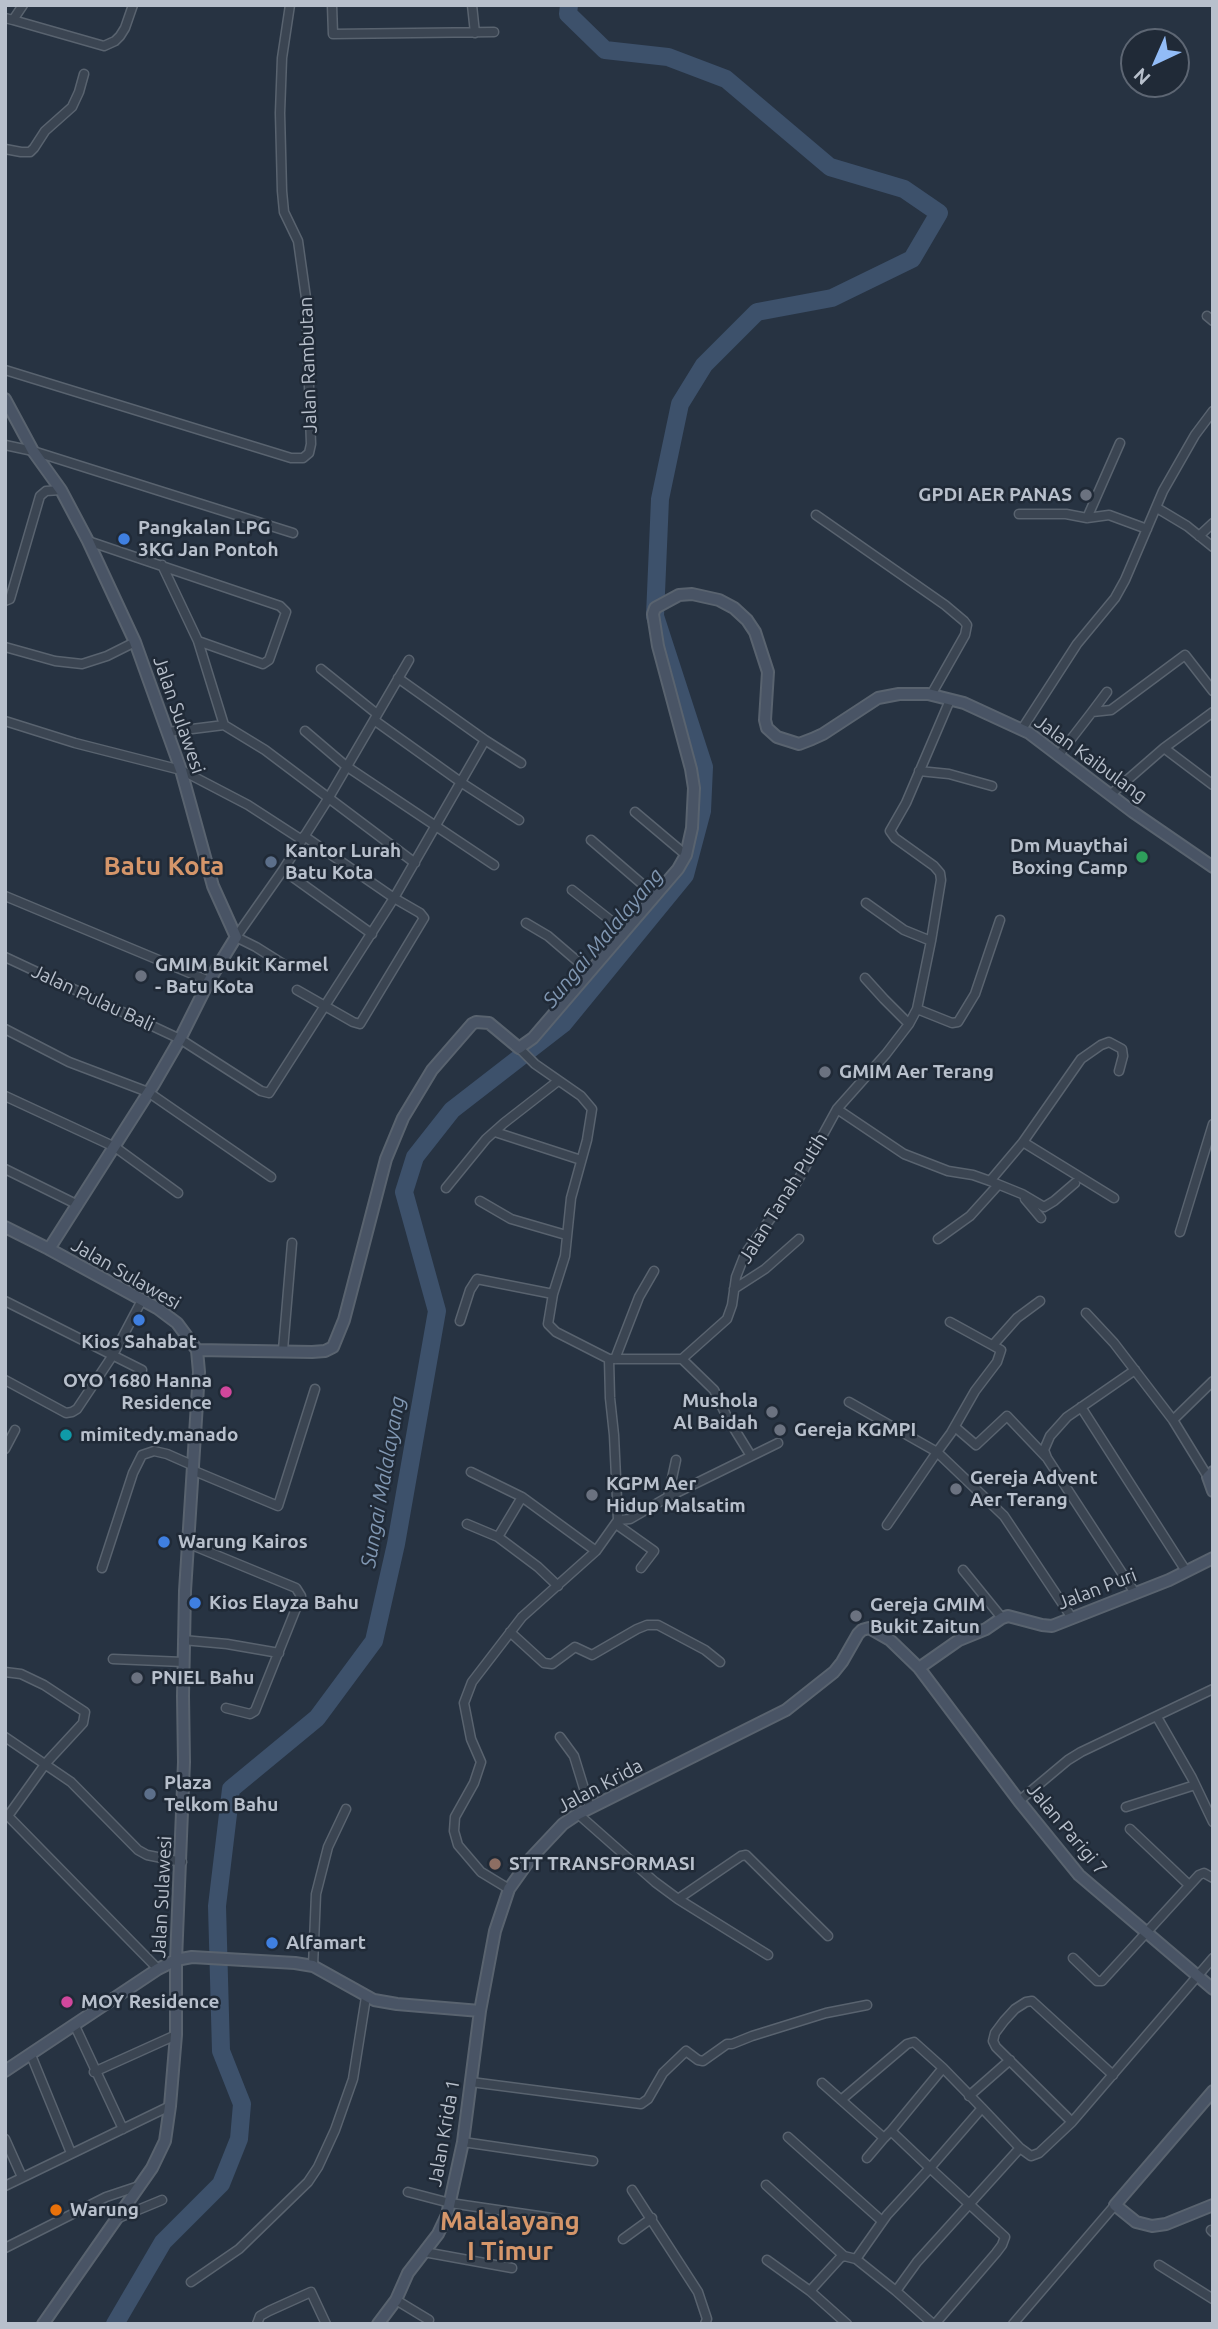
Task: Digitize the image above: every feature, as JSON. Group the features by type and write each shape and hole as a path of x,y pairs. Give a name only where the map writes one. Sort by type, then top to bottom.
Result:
{"street":[{"path":"23,5 9,19 104,46 115,41 125,29 133,5"},
{"name":"Jalan Rambutan","path":"5,370 292,458 303,457 309,453 311,444 306,298 298,241 284,212 282,191 282,58 290,5"},
{"path":"332,5 333,34 494,32"},
{"path":"472,5 475,33"},
{"path":"5,149 30,152 45,131 72,107 84,74"},
{"name":"Jalan Sulawesi","path":"5,399 33,451 61,490 135,642 169,732 213,886 236,937 209,981 180,1039 49,1249 142,1300 177,1323 197,1350 200,1372 187,1543 183,1640 182,1862 176,1961 176,2035 170,2106 160,2152 43,2324"},
{"path":"1022,729 1077,644 1115,598 1163,491 1213,411"},
{"path":"1087,518 1120,443"},
{"path":"5,445 33,451 293,533"},
{"path":"5,611 40,496 46,491 61,490"},
{"path":"1157,508 1213,547"},
{"path":"1019,514 1066,514 1087,518 1114,516 1147,529"},
{"path":"816,515 945,605 967,625 965,635 931,695"},
{"path":"1199,536 1213,523"},
{"path":"88,541 280,606 286,612 269,660 263,664 198,642"},
{"path":"162,565 198,642 224,725"},
{"name":"Jalan Kaibulang","path":"686,855 692,828 694,788 658,646 653,614 656,608 679,595 692,594 719,600 734,608 755,632 768,671 765,720 768,728 777,737 799,744 824,734 878,698 899,694 931,695 964,703 1022,729 1213,867"},
{"path":"5,647 55,661 82,664 107,656 135,642"},
{"path":"1092,712 1111,710 1185,655 1213,691"},
{"path":"283,964 236,937 328,799 410,660"},
{"path":"321,669 376,717 462,783 520,820"},
{"path":"397,678 521,763"},
{"path":"1058,755 1107,692"},
{"path":"950,699 919,771 949,775 992,786"},
{"path":"1110,795 1164,748 1213,712"},
{"path":"5,721 75,743 181,770 248,804 424,918 363,1021 358,1024 297,990"},
{"path":"169,732 224,725 265,750 415,863"},
{"path":"306,731 346,766 494,865"},
{"path":"325,1006 394,898 485,740"},
{"path":"1164,748 1213,785"},
{"name":"Jalan Tanah Putih","path":"682,1359 727,1319 745,1254 797,1182 837,1109 886,1054 917,1009 940,894 940,873 928,859 895,838 890,831 919,771"},
{"path":"521,1050 656,896 686,855 635,812"},
{"path":"591,839 656,896"},
{"path":"283,870 372,934"},
{"path":"572,890 624,931"},
{"path":"5,896 209,981"},
{"path":"866,903 904,930 932,941"},
{"path":"917,1009 952,1023 958,1022 975,994 1000,920"},
{"path":"526,923 548,936 590,972"},
{"name":"Jalan Pulau Bali","path":"5,957 180,1039 261,1091 269,1093 325,1006"},
{"path":"865,978 909,1024"},
{"path":"197,1350 325,1351 336,1343 386,1159 403,1118 432,1070 472,1024 479,1021 493,1026 535,1064 581,1096 592,1109 571,1198 565,1256 553,1294 548,1324 550,1328 612,1359 682,1359 714,1390 751,1456"},
{"path":"5,1029 69,1062 148,1092 271,1177"},
{"path":"938,1239 970,1216 1081,1059 1109,1042 1122,1049 1119,1071"},
{"path":"446,1188 495,1132 558,1081"},
{"path":"5,1096 115,1147 178,1193"},
{"path":"837,1109 904,1154 948,1171 973,1175 1022,1194 1044,1207 1075,1183"},
{"path":"1181,1232 1213,1124"},
{"path":"495,1132 581,1160"},
{"path":"1023,1142 1114,1198"},
{"path":"5,1169 78,1205"},
{"path":"1022,1194 1041,1219"},
{"path":"480,1201 511,1219 566,1235"},
{"path":"5,1227 49,1249"},
{"path":"734,1289 765,1269 799,1239"},
{"path":"283,1350 292,1243"},
{"path":"509,1889 481,1872 458,1845 454,1831 455,1817 474,1783 481,1762 471,1739 464,1703 472,1682 522,1617 596,1551 617,1522 610,1398 612,1359 639,1297 654,1271"},
{"path":"460,1321 470,1290 477,1279 553,1294"},
{"path":"5,1380 66,1413 72,1412 77,1409 113,1355 142,1300"},
{"path":"5,1301 142,1370"},
{"path":"993,1345 1017,1318 1040,1301"},
{"path":"1086,1313 1114,1343 1173,1420 1210,1475 1213,1491"},
{"path":"887,1525 1000,1356 1001,1350 950,1322"},
{"path":"1047,1458 1044,1450 1050,1436 1067,1417 1135,1370"},
{"path":"1173,1420 1213,1381"},
{"path":"102,1568 132,1473 142,1455 154,1451 167,1454 278,1506 315,1389"},
{"path":"849,1402 937,1452 1003,1516 1072,1618"},
{"path":"1081,1407 1186,1572"},
{"path":"955,1427 976,1445 1007,1416 1047,1458 1135,1593"},
{"path":"5,1449 15,1430"},
{"path":"617,1522 630,1519 668,1497 778,1443"},
{"path":"668,1497 676,1460"},
{"path":"471,1472 523,1497 596,1551"},
{"path":"498,1537 523,1497"},
{"path":"617,1522 654,1551 641,1568"},
{"path":"467,1524 498,1537 558,1586"},
{"path":"187,1543 300,1592 301,1596 255,1711 250,1714 226,1708"},
{"name":"Jalan Puri","path":"1002,1618 1008,1616 1052,1626 1186,1572 1213,1558"},
{"path":"919,1668 959,1640 986,1629 1002,1618 963,1570"},
{"path":"510,1632 544,1662 552,1664 575,1647 592,1655 638,1629 647,1625 658,1625 705,1650 720,1662"},
{"name":"Jalan Krida","path":"480,2011 495,1931 509,1889 531,1858 563,1824 786,1710 834,1672 859,1634 866,1628 873,1629 890,1640 919,1668"},
{"path":"183,1640 279,1653"},
{"path":"113,1659 183,1662"},
{"name":"Jalan Parigi 7","path":"919,1668 1019,1801 1079,1875 1213,1989"},
{"path":"5,1672 21,1674 44,1685 85,1712 83,1723 46,1763 6,1815 158,1969"},
{"path":"1019,1801 1068,1760 1213,1689"},
{"path":"1157,1717 1213,1822"},
{"path":"5,1737 71,1782 138,1850 146,1855 182,1862"},
{"path":"560,1738 574,1756 590,1808"},
{"path":"1126,1807 1195,1785"},
{"path":"313,1966 316,1894 328,1847 345,1808"},
{"path":"578,1814 655,1882 768,1955"},
{"path":"1130,1829 1189,1885"},
{"path":"678,1899 746,1855 828,1936"},
{"path":"1073,1958 1100,1982 1202,1872 1213,1878"},
{"path":"5,2071 158,1969 192,1957 209,1956 313,1966 366,1997 397,2004 480,2011"},
{"path":"841,2100 911,2042 915,2042 1020,2148 1031,2155 1039,2154 1072,2122 1213,1958"},
{"path":"191,2282 239,2249 308,2182 318,2167 335,2130 353,2079 366,1997"},
{"path":"1072,2122 996,2046 993,2040 995,2033 1015,2009 1032,2001 1113,2075"},
{"path":"471,2082 641,2104 648,2099 663,2073 685,2051 703,2061 727,2044 732,2045 826,2013 867,2004"},
{"name":"Jalan Krida 1","path":"378,2324 396,2300 408,2273 438,2234 447,2215 463,2141 480,2011"},
{"path":"75,2026 94,2072 123,2129"},
{"path":"94,2072 176,2035"},
{"path":"31,2055 71,2153"},
{"path":"969,2096 1010,2060"},
{"path":"867,2158 943,2068"},
{"path":"822,2083 884,2138"},
{"path":"1013,2324 1213,2091"},
{"path":"5,2186 170,2106"},
{"path":"856,2259 882,2221 982,2108"},
{"path":"766,2185 844,2256 856,2259 934,2324 996,2253 1004,2240 1002,2232 891,2131"},
{"path":"788,2137 882,2221"},
{"path":"5,2139 22,2177"},
{"path":"463,2141 593,2161"},
{"path":"896,2291 917,2262 1020,2148"},
{"path":"5,2248 106,2197 139,2186"},
{"path":"632,2190 698,2292 707,2319 705,2324"},
{"path":"408,2192 450,2203 559,2219"},
{"path":"114,2220 162,2200"},
{"path":"1115,2204 1131,2219 1152,2226 1166,2224 1213,2205"},
{"path":"622,2239 652,2218"},
{"path":"424,2252 512,2268"},
{"path":"810,2291 844,2256"},
{"path":"767,2260 810,2291 846,2324"},
{"path":"1159,2265 1213,2299"},
{"path":"257,2324 260,2316 311,2292 326,2324"},
{"path":"396,2300 429,2320"}],"waterway":[{"name":"Sungai Malalayang","path":"115,2324 163,2242 221,2184 239,2139 242,2104 221,2051 217,1906 231,1789 317,1718 374,1641 396,1544 437,1311 404,1192 415,1157 452,1110 563,1024 685,875 702,811 704,767 655,616 660,499 680,404 704,365 757,312 832,298 912,259 939,213 904,189 830,167 726,79 668,57 605,50 568,14 569,5"}],"place":[{"name":"GPDI AER PANAS","path":"1086,495"},
{"name":"Pangkalan LPG 3KG Jan Pontoh","path":"124,539"},
{"name":"Dm Muaythai Boxing Camp","path":"1142,857"},
{"name":"Kantor Lurah Batu Kota","path":"271,862"},
{"name":"GMIM Bukit Karmel - Batu Kota","path":"141,976"},
{"name":"GMIM Aer Terang","path":"825,1072"},
{"name":"Kios Sahabat","path":"139,1320"},
{"name":"OYO 1680 Hanna Residence","path":"226,1392"},
{"name":"Mushola Al Baidah","path":"772,1412"},
{"name":"Gereja KGMPI","path":"780,1430"},
{"name":"mimitedy.manado","path":"66,1435"},
{"name":"Gereja Advent Aer Terang","path":"956,1489"},
{"name":"KGPM Aer Hidup Malsatim","path":"592,1495"},
{"name":"Warung Kairos","path":"164,1542"},
{"name":"Kios Elayza Bahu","path":"195,1603"},
{"name":"Gereja GMIM Bukit Zaitun","path":"856,1616"},
{"name":"PNIEL Bahu","path":"137,1678"},
{"name":"Plaza Telkom Bahu","path":"150,1794"},
{"name":"STT TRANSFORMASI","path":"495,1864"},
{"name":"Alfamart","path":"272,1943"},
{"name":"MOY Residence","path":"67,2002"},
{"name":"Warung","path":"56,2210"}],"district":[{"name":"Batu Kota","path":"164,866"},
{"name":"Malalayang I Timur","path":"510,2236"}]}
